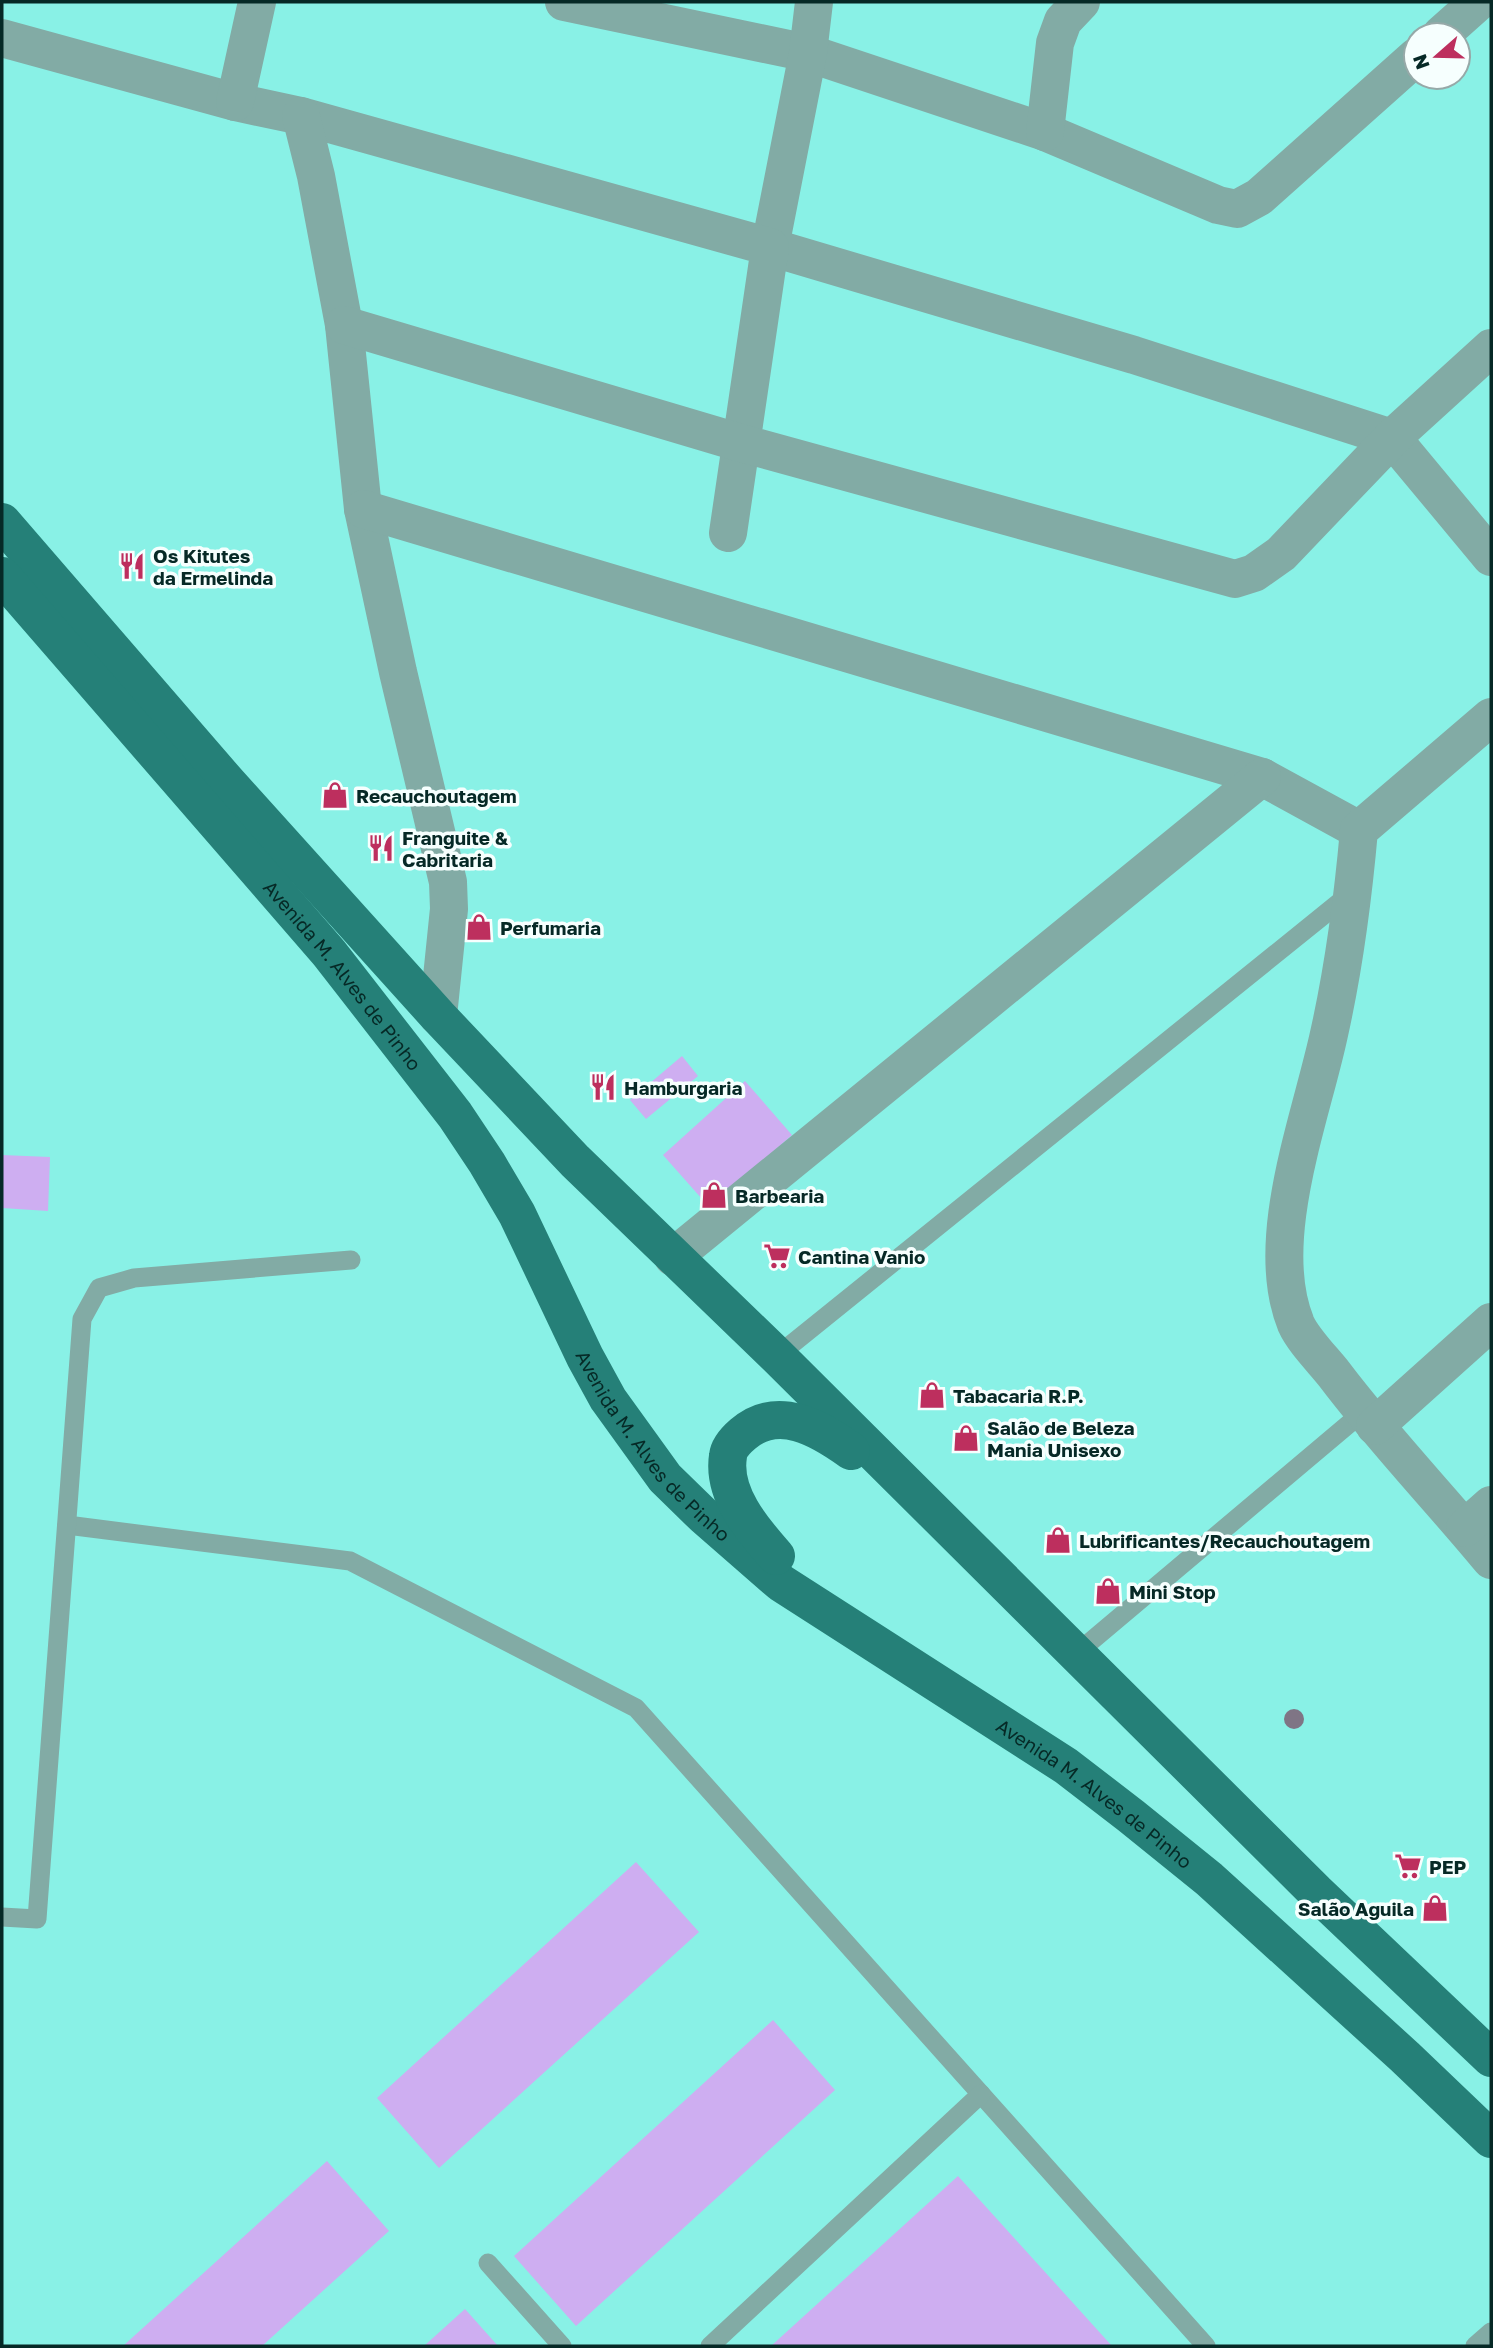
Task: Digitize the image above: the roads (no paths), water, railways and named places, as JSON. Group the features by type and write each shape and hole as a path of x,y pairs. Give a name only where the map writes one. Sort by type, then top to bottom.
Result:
{"main road":[{"name":"Avenida M. Alves de Pinho","path":"2,522 227,782 438,1016 575,1161 777,1356 1316,1892 1491,2058"},
{"name":"Avenida M. Alves de Pinho","path":"2,576 329,953 455,1115 517,1214 585,1357 608,1398 665,1478 781,1583 1066,1766 1131,1816 1209,1879 1491,2139"},
{"path":"861,1634 776,1555 757,1535 742,1513 729,1481 727,1467 728,1452 735,1441 757,1424 771,1420 787,1419 807,1424 844,1446 951,1531"}],"street":[{"path":"235,102 257,2"},
{"path":"564,2 808,53 1045,132 1218,205 1237,209 1259,197 1402,69"},
{"path":"728,533 770,247 808,53 814,2"},
{"path":"1045,132 1055,43 1063,21 1081,2"},
{"path":"1457,21 1478,2"},
{"path":"2,37 235,102 301,116 770,247 1134,355 1392,438 1491,557"},
{"path":"301,116 316,176 344,325 363,509 448,882 449,909 438,1016"},
{"path":"344,325 741,443 1235,579 1254,573 1281,554 1392,438 1491,348"},
{"path":"363,509 1262,778 1359,830"},
{"path":"1491,718 1359,830 1353,891 1329,1034 1300,1149 1284,1233 1285,1289 1297,1326 1369,1419 1478,1516 1491,1560"},
{"path":"673,1257 1262,778"},
{"path":"1369,1419 1491,1322"}],"lane":[{"path":"777,1356 1353,891"},
{"path":"2,1917 37,1919 82,1319 99,1288 134,1278 351,1260"},
{"path":"1077,1653 1369,1419"},
{"path":"67,1525 350,1561 636,1708 1206,2346"},
{"path":"710,2346 981,2094"},
{"path":"488,2263 562,2346"},
{"path":"1475,2346 1491,2332"}],"place":[{"name":"Os Kitutes da Ermelinda","path":"132,566"},
{"name":"Recauchoutagem","path":"335,795"},
{"name":"Franguite & Cabritaria","path":"381,848"},
{"name":"Perfumaria","path":"479,927"},
{"name":"Hamburgaria","path":"603,1087"},
{"name":"Barbearia","path":"714,1195"},
{"name":"Cantina Vanio","path":"777,1256"},
{"name":"Tabacaria R.P.","path":"932,1395"},
{"name":"Salão de Beleza Mania Unisexo","path":"966,1438"},
{"name":"Lubrificantes/Recauchoutagem","path":"1058,1540"},
{"name":"Mini Stop","path":"1108,1591"},
{"name":"PEP","path":"1408,1866"},
{"name":"Salão Aguila","path":"1435,1908"}]}
